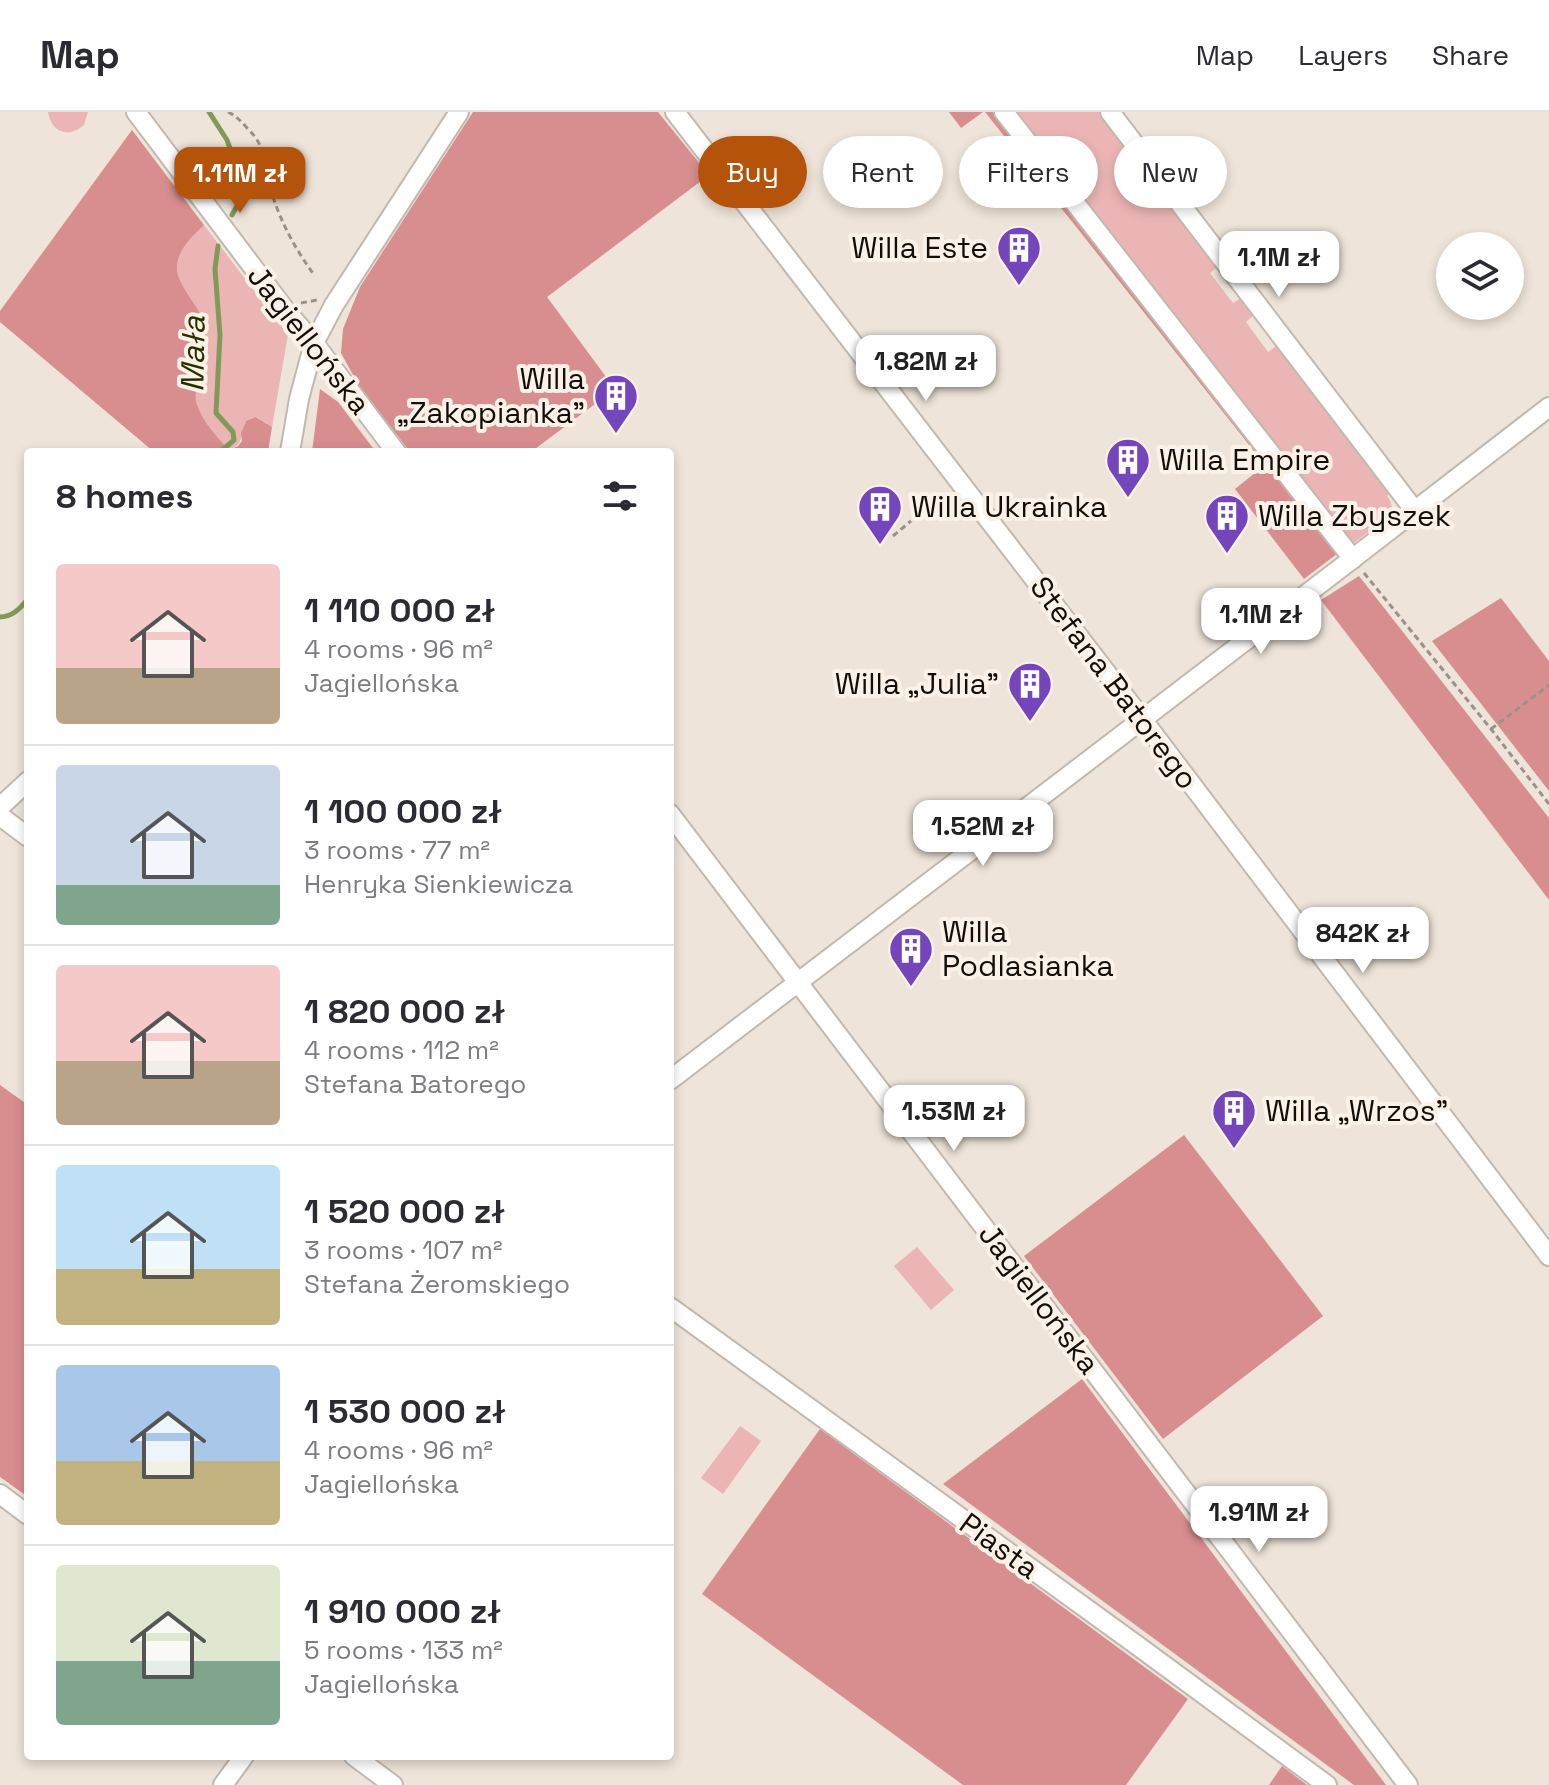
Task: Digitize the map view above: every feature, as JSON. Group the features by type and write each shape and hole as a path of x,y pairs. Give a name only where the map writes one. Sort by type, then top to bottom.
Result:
{"street":[{"name":"Jagiellońska","path":"136,112 393,448"},
{"path":"291,448 299,399 314,343 334,305 459,112"},
{"name":"Stefana Batorego","path":"675,112 1142,719 1549,1256"},
{"path":"1004,112 1346,564"},
{"path":"1110,112 1415,511"},
{"path":"674,1077 1549,407"},
{"path":"0,807 24,785"},
{"path":"0,816 24,834"},
{"name":"Jagiellońska","path":"674,819 1408,1785"},
{"name":"Piasta","path":"674,1310 1327,1785"},
{"path":"0,1494 24,1512"},
{"path":"223,1785 241,1760"},
{"path":"359,1760 393,1785"}],"path":[{"path":"228,112 259,140 275,204 292,243 315,276"},
{"path":"296,303 325,299"},
{"path":"893,536 911,521"},
{"path":"1346,564 1353,575 1365,573 1549,804"},
{"path":"1491,729 1548,687"}],"shaded area":[{"path":"48,112 88,112 84,125 66,132 56,129"},
{"path":"473,112 658,112 698,161 698,183 547,297 615,389 536,448 407,448 358,384 341,353 343,329 360,287"},
{"path":"949,112 983,112 961,128"},
{"path":"985,112 999,112 1018,136 1004,136"},
{"path":"1009,112 1101,112 1119,136 1114,136 1114,208 1174,208 1218,266 1210,273 1233,303 1242,297 1255,314 1246,322 1268,352 1278,345 1390,492 1387,496 1391,504 1388,517 1351,545 1085,208 1098,208 1098,136 1028,136"},
{"path":"132,130 204,225 184,248 177,273 206,331 207,359 196,393 198,407 213,432 228,448 149,448 0,322 0,311"},
{"path":"1061,208 1074,208 1342,550 1304,579 1235,489 1265,465"},
{"path":"204,225 288,335 272,427 257,417 246,421 240,441 233,448 228,448 213,432 196,400 206,365 207,337 202,320 177,272 179,259 191,238"},
{"path":"320,389 338,402 373,448 313,448"},
{"path":"256,417 272,427 269,448 234,448 242,441 241,433 246,421"},
{"path":"1359,576 1549,818 1549,900 1321,600"},
{"path":"1501,598 1549,661 1549,791 1432,641"},
{"path":"0,1085 24,1102 24,1494 0,1477"},
{"path":"1184,1135 1323,1316 1163,1439 1024,1256"},
{"path":"917,1247 954,1290 931,1310 894,1266"},
{"path":"1082,1379 1386,1785 1354,1785 943,1484"},
{"path":"740,1426 761,1441 723,1494 701,1478"},
{"path":"820,1429 1188,1699 1126,1785 963,1785 702,1594"},
{"path":"1282,1766 1307,1785 1269,1785"}],"waterway":[{"name":"Mała","path":"209,112 227,140 243,184 242,197 232,215"},
{"name":"Mała","path":"218,246 215,269 220,335 216,413 233,432 234,440 225,448"},
{"name":"Mała","path":"0,617 12,614 24,603"}],"place":[{"name":"Willa Este","path":"1019,287"},
{"name":"Willa „Zakopianka”","path":"616,435"},
{"name":"Willa Empire","path":"1128,499"},
{"name":"Willa Ukrainka","path":"880,546"},
{"name":"Willa Zbyszek","path":"1227,555"},
{"name":"Willa „Julia”","path":"1030,723"},
{"name":"Willa Podlasianka","path":"911,988"},
{"name":"Willa „Wrzos”","path":"1234,1150"}]}
